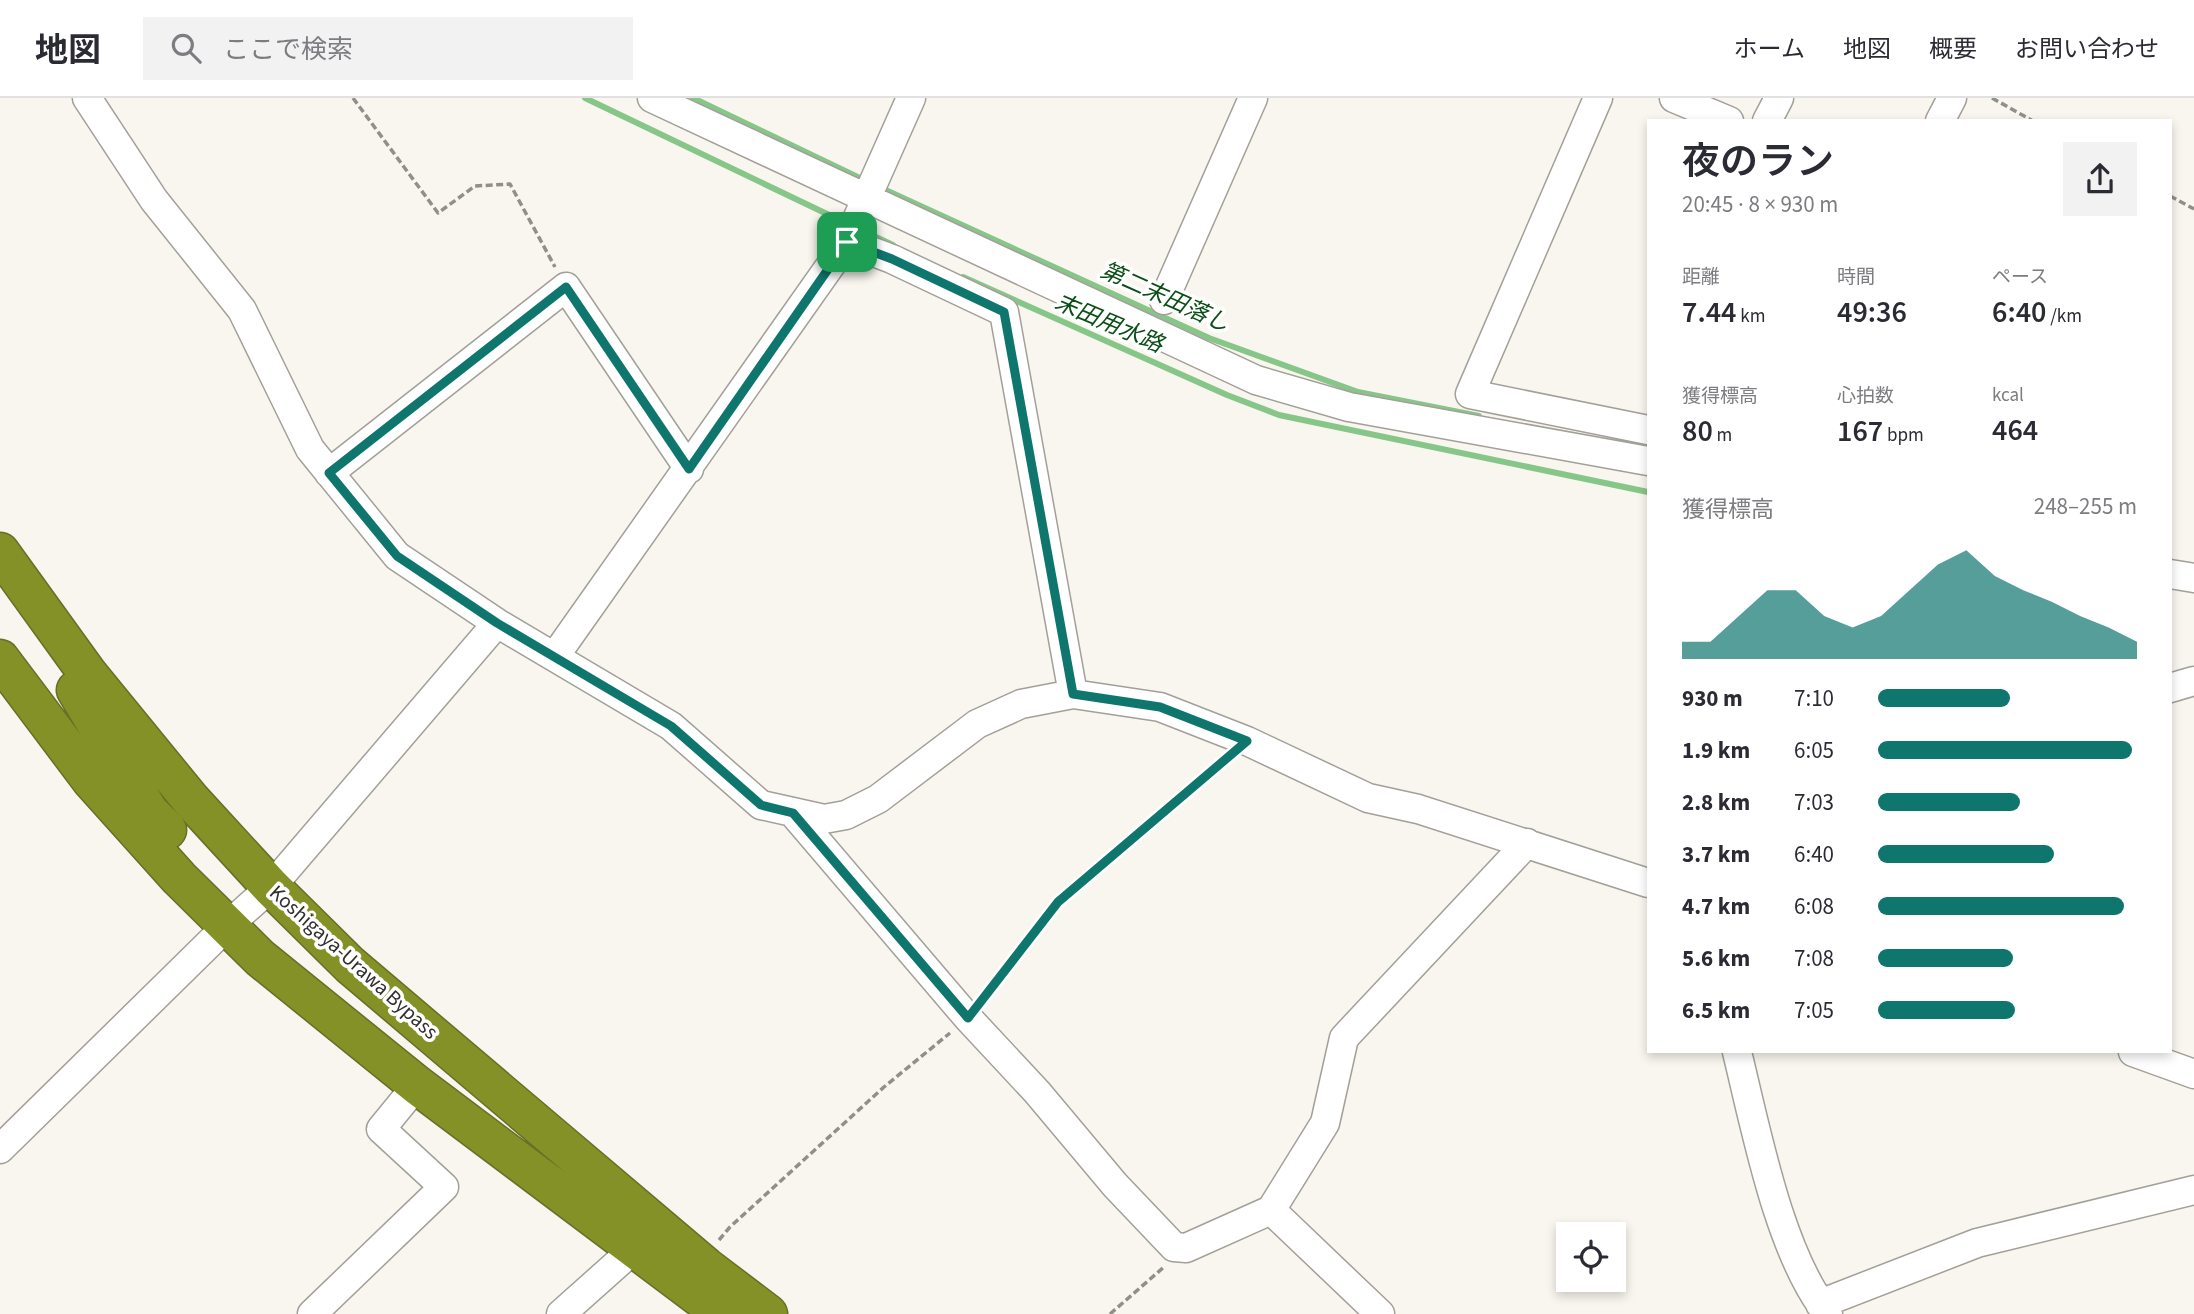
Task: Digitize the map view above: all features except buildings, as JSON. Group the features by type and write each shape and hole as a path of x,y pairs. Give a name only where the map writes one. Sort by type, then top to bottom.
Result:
{"highway":[{"path":"0,552 35,601 36,626 149,812 247,909"},
{"name":"Koshigaya-Urawa Bypass","path":"3,672 91,780 247,909 417,1085 722,1314"},
{"name":"Koshigaya-Urawa Bypass","path":"247,909 351,965 706,1268 768,1314"}],"street":[{"path":"87,98 154,200 242,310 310,449 397,556 497,623 671,726 761,805 824,819 866,807 977,724 1021,704 1073,694 1160,707 1247,741 1368,798 1418,809 1647,883"},
{"path":"652,98 1256,380 1349,407 1647,461"},
{"path":"555,656 847,242 911,98"},
{"path":"1164,300 1253,98"},
{"path":"1598,98 1470,394 1647,430"},
{"path":"1674,98 1724,119"},
{"path":"1768,119 1779,98"},
{"path":"1941,119 1952,98"},
{"path":"847,242 892,259 1004,312 1073,694"},
{"path":"329,473 566,287 689,469"},
{"path":"2172,574 2194,578"},
{"path":"0,1149 247,909 497,623"},
{"path":"2172,687 2194,681"},
{"path":"793,813 1115,1185 1174,1247 1186,1248 1271,1210 1325,1123 1345,1038 1527,843"},
{"path":"1737,1053 1759,1144 1795,1259 1824,1309 1976,1243 2194,1190"},
{"path":"2136,1053 2193,1070"},
{"path":"312,1314 444,1187 381,1129 417,1085"},
{"path":"1271,1210 1380,1314"},
{"path":"561,1314 635,1248"}],"path":[{"path":"354,98 438,213 475,186 510,184 566,287"},
{"path":"1992,98 2030,119"},
{"path":"2172,197 2194,209"},
{"path":"706,1268 730,1227 884,1087 968,1018 1058,902 1247,741"},
{"path":"1110,1314 1186,1248"}],"waterway":[{"name":"末田用水路","path":"585,98 848,224"},
{"name":"第二末田落し","path":"693,98 866,181"},
{"name":"第二末田落し","path":"879,187 1209,338 1358,392 1479,416"},
{"name":"末田用水路","path":"861,230 893,245"},
{"name":"末田用水路","path":"963,277 1227,395 1279,415 1647,492"}],"route":[{"path":"847,242 892,259 1004,312 1073,694 1160,707 1247,741 1058,902 968,1018 793,813 761,805 671,726 624,695 497,623 397,556 365,521 329,473 566,287 689,469 847,242"}]}
